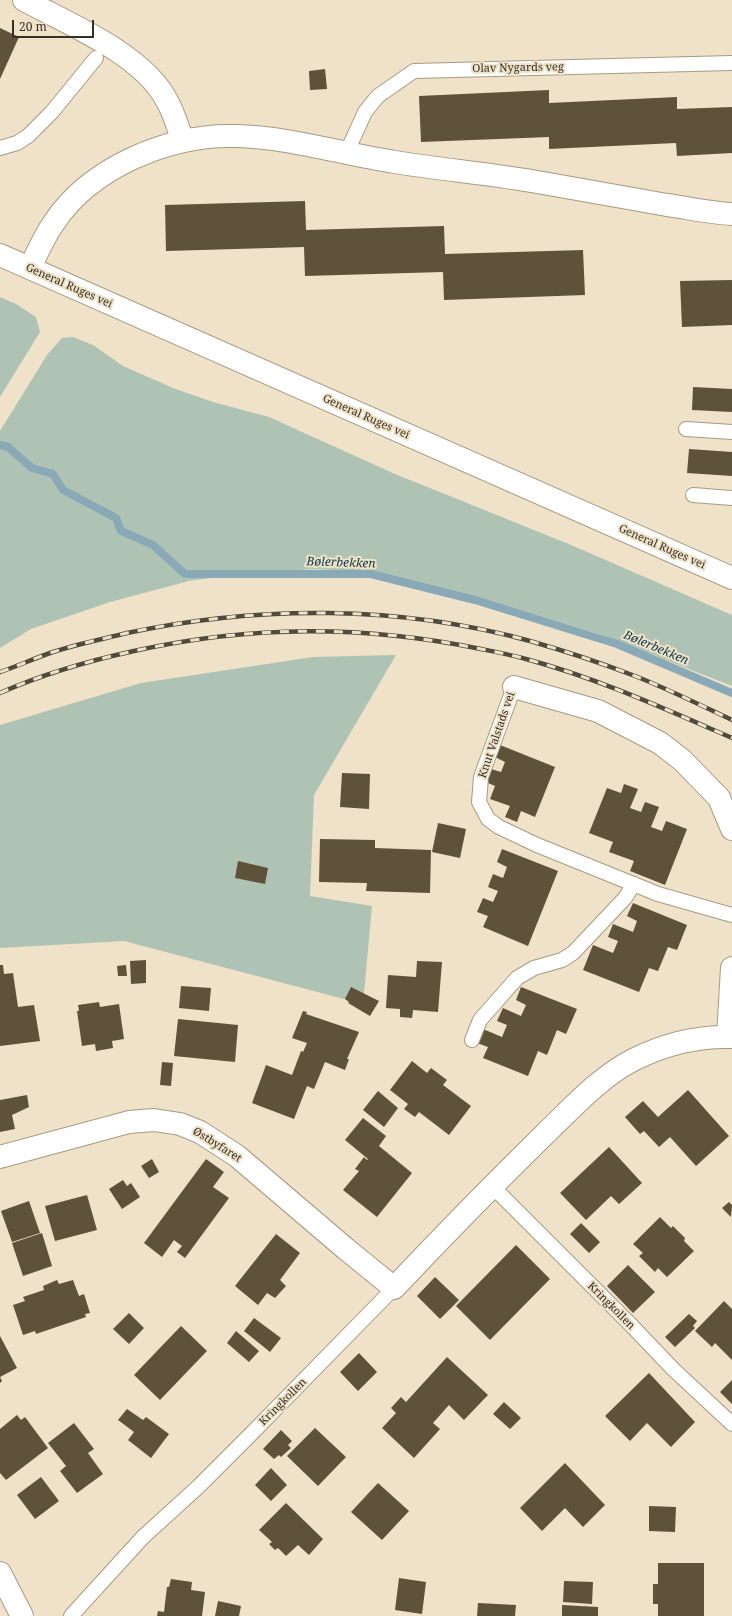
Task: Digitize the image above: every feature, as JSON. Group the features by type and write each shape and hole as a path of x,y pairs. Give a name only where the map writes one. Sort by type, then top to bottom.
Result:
{"street":[{"path":"24,0 106,43 149,76 167,100 183,141"},
{"path":"30,268 53,223 75,197 117,166 158,148 183,141 235,136 284,141 397,163 493,174 640,200 732,214"},
{"name":"General Ruges vei","path":"0,255 732,578"},
{"name":"Knut Valstads vei","path":"514,687 598,711 660,743 682,760 719,798 732,829"},
{"path":"730,1036 732,968"},
{"name":"Kringkollen","path":"394,1288 492,1186 596,1085 634,1059 668,1046 699,1038 730,1036"},
{"name":"Østbyfaret","path":"0,1157 129,1122 154,1120 180,1124 200,1132 237,1156 394,1288"},
{"path":"0,1573 22,1616"}],"lane":[{"path":"0,148 17,143 28,136 52,112 96,58"},
{"name":"Olav Nygards veg","path":"346,154 364,112 378,96 414,71 732,63"},
{"path":"686,429 732,432"},
{"path":"693,494 732,498"},
{"name":"Knut Valstads vei","path":"514,687 481,777 479,802 488,819 498,827 537,845 658,894 732,915"},
{"path":"472,1040 480,1020 517,978 534,968 562,960 573,953 625,898 634,884"},
{"name":"Kringkollen","path":"492,1186 632,1326 672,1369 732,1424"},
{"name":"Kringkollen","path":"71,1616 143,1536 225,1460 394,1288"}],"green space":[{"path":"0,297 16,304 36,317 40,332 0,397"},
{"path":"73,337 93,345 123,366 173,388 213,402 269,417 395,474 571,545 732,615 732,686 602,635 483,599 374,572 313,569 248,573 189,581 110,602 31,629 0,648 0,431 47,355 62,338"},
{"path":"396,655 314,795 310,896 372,906 363,1004 124,941 0,948 0,725 141,683 313,657"}],"building":[{"path":"0,28 19,37 0,79"},
{"path":"325,69 327,89 310,90 309,71"},
{"path":"549,90 549,103 677,97 677,109 732,107 732,153 677,156 676,143 549,149 549,137 421,142 419,96"},
{"path":"305,201 306,230 444,226 445,254 583,250 585,295 444,300 443,272 305,276 304,247 166,251 165,205"},
{"path":"732,280 732,325 682,327 680,281"},
{"path":"693,387 732,389 732,412 692,410"},
{"path":"689,449 732,452 732,476 687,473"},
{"path":"500,745 555,767 535,817 521,811 517,822 505,817 510,806 490,799 495,786 486,782 491,769 501,772 505,762 495,757"},
{"path":"342,773 370,774 369,809 340,807"},
{"path":"624,784 638,789 630,808 641,812 645,802 659,807 651,827 662,831 666,821 687,829 665,885 630,871 634,861 609,852 613,842 589,833 607,788 621,793"},
{"path":"438,823 466,829 460,858 432,852"},
{"path":"320,839 375,840 375,848 431,850 430,893 366,891 367,883 319,882"},
{"path":"502,849 558,871 528,946 483,927 488,916 477,912 483,898 493,902 498,891 488,887 493,874 503,878 507,867 497,862"},
{"path":"238,861 268,868 265,884 235,878"},
{"path":"633,903 687,925 677,950 668,947 658,971 649,968 639,992 583,970 593,945 613,953 618,941 608,937 613,924 633,932 637,921 627,916"},
{"path":"146,960 146,983 131,984 130,961"},
{"path":"417,961 442,962 438,1012 413,1010 412,1018 400,1017 400,1009 386,1008 388,975 416,977"},
{"path":"0,965 3,965 4,974 13,973 18,1007 34,1005 40,1041 0,1046"},
{"path":"126,965 127,976 118,976 117,966"},
{"path":"181,986 211,988 209,1011 179,1008"},
{"path":"351,987 379,1001 370,1016 348,1003 349,1002 345,999"},
{"path":"521,987 577,1009 566,1034 557,1030 547,1055 538,1051 528,1076 483,1058 488,1047 477,1043 483,1029 502,1037 507,1025 497,1021 503,1008 521,1016 526,1005 516,1000"},
{"path":"99,1002 100,1007 119,1004 124,1039 112,1041 113,1048 96,1051 95,1044 82,1046 77,1011 79,1011 78,1005"},
{"path":"303,1011 307,1012 306,1014 359,1032 347,1059 349,1059 345,1070 325,1062 314,1089 307,1086 294,1119 252,1103 266,1065 292,1075 301,1051 303,1052 307,1043 292,1038"},
{"path":"178,1019 238,1025 235,1062 174,1056"},
{"path":"412,1061 427,1073 431,1068 447,1080 443,1085 471,1106 449,1135 419,1112 415,1117 404,1109 408,1104 390,1090"},
{"path":"162,1062 173,1063 171,1086 160,1085"},
{"path":"688,1090 729,1136 696,1166 670,1137 659,1147 644,1131 640,1134 625,1117 643,1101 658,1117"},
{"path":"378,1091 398,1108 384,1127 363,1110"},
{"path":"27,1095 29,1107 12,1115 15,1129 0,1132 0,1100"},
{"path":"363,1118 386,1136 379,1146 412,1173 377,1217 343,1190 359,1171 355,1169 364,1157 367,1160 368,1159 345,1140"},
{"path":"609,1147 642,1183 619,1204 611,1196 586,1220 560,1193"},
{"path":"152,1159 159,1172 149,1178 141,1166"},
{"path":"206,1159 224,1172 213,1187 229,1198 185,1258 177,1252 182,1246 174,1240 162,1257 144,1243"},
{"path":"123,1180 127,1186 131,1183 140,1197 122,1209 109,1189"},
{"path":"87,1195 97,1230 55,1241 45,1206"},
{"path":"29,1201 40,1233 12,1242 1,1211"},
{"path":"729,1202 732,1205 731,1217 722,1208"},
{"path":"660,1217 671,1228 673,1226 685,1238 684,1241 694,1251 667,1277 658,1268 655,1272 639,1256 643,1253 633,1244"},
{"path":"581,1223 600,1242 589,1253 570,1234"},
{"path":"42,1233 52,1266 23,1276 12,1243"},
{"path":"276,1234 300,1253 280,1280 286,1286 275,1298 267,1293 258,1305 235,1286"},
{"path":"516,1245 550,1279 490,1340 456,1306"},
{"path":"628,1265 655,1292 633,1313 607,1286"},
{"path":"435,1277 459,1300 440,1319 417,1296"},
{"path":"57,1280 59,1284 73,1280 79,1296 84,1294 90,1313 85,1314 86,1317 36,1334 35,1331 23,1335 13,1305 25,1301 23,1297 44,1290 43,1286"},
{"path":"724,1301 732,1309 732,1360 715,1343 712,1347 695,1331"},
{"path":"129,1313 144,1328 129,1344 113,1329"},
{"path":"689,1314 697,1321 693,1326 695,1328 675,1347 665,1337"},
{"path":"254,1318 281,1338 270,1352 244,1331"},
{"path":"181,1326 207,1351 160,1400 134,1375"},
{"path":"236,1331 259,1351 249,1362 227,1343"},
{"path":"0,1336 17,1368 0,1377"},
{"path":"359,1353 377,1372 358,1391 340,1372"},
{"path":"447,1357 488,1395 464,1420 449,1405 433,1423 440,1429 414,1458 382,1428 396,1413 391,1408 401,1397 406,1402"},
{"path":"649,1373 695,1422 671,1447 647,1423 630,1441 605,1416"},
{"path":"732,1380 732,1404 720,1392"},
{"path":"504,1402 521,1418 510,1429 493,1414"},
{"path":"127,1409 143,1420 146,1417 169,1434 151,1458 128,1440 134,1432 118,1420"},
{"path":"17,1415 21,1420 25,1417 48,1448 6,1480 0,1473 0,1429"},
{"path":"74,1423 94,1449 88,1453 103,1474 77,1493 60,1471 66,1466 48,1443"},
{"path":"315,1428 346,1457 318,1486 287,1456"},
{"path":"281,1430 292,1441 288,1445 291,1448 281,1457 279,1455 274,1459 263,1449"},
{"path":"565,1463 605,1505 583,1527 565,1508 542,1531 520,1508"},
{"path":"271,1468 287,1485 271,1501 255,1485"},
{"path":"41,1477 59,1501 35,1519 17,1495"},
{"path":"378,1483 409,1511 382,1540 351,1512"},
{"path":"286,1503 323,1539 309,1555 298,1545 286,1556 278,1548 275,1550 269,1544 272,1542 259,1530"},
{"path":"649,1506 676,1507 675,1532 649,1531"},
{"path":"658,1563 704,1563 704,1616 658,1616 658,1604 653,1604 653,1584 658,1584"},
{"path":"399,1578 426,1582 422,1614 395,1610"},
{"path":"171,1579 192,1582 191,1590 205,1592 202,1616 157,1616 158,1611 164,1612 167,1587 169,1587"},
{"path":"564,1581 593,1582 592,1604 563,1602"},
{"path":"218,1601 241,1606 239,1616 215,1616"},
{"path":"478,1603 516,1605 515,1616 477,1616"},
{"path":"562,1605 598,1607 598,1616 562,1616"}],"waterway":[{"name":"Bølerbekken","path":"0,445 8,447 32,468 53,474 63,490 116,518 121,531 153,545 185,574 371,574 475,600 617,644 732,693"}],"railway":[{"path":"0,672 71,646 127,633 177,624 227,617 278,614 329,613 380,615 481,629 530,641 635,676 732,720"},
{"path":"0,693 49,674 100,659 178,642 221,636 265,633 308,631 350,632 437,641 526,659 579,675 656,705 732,738"}]}
